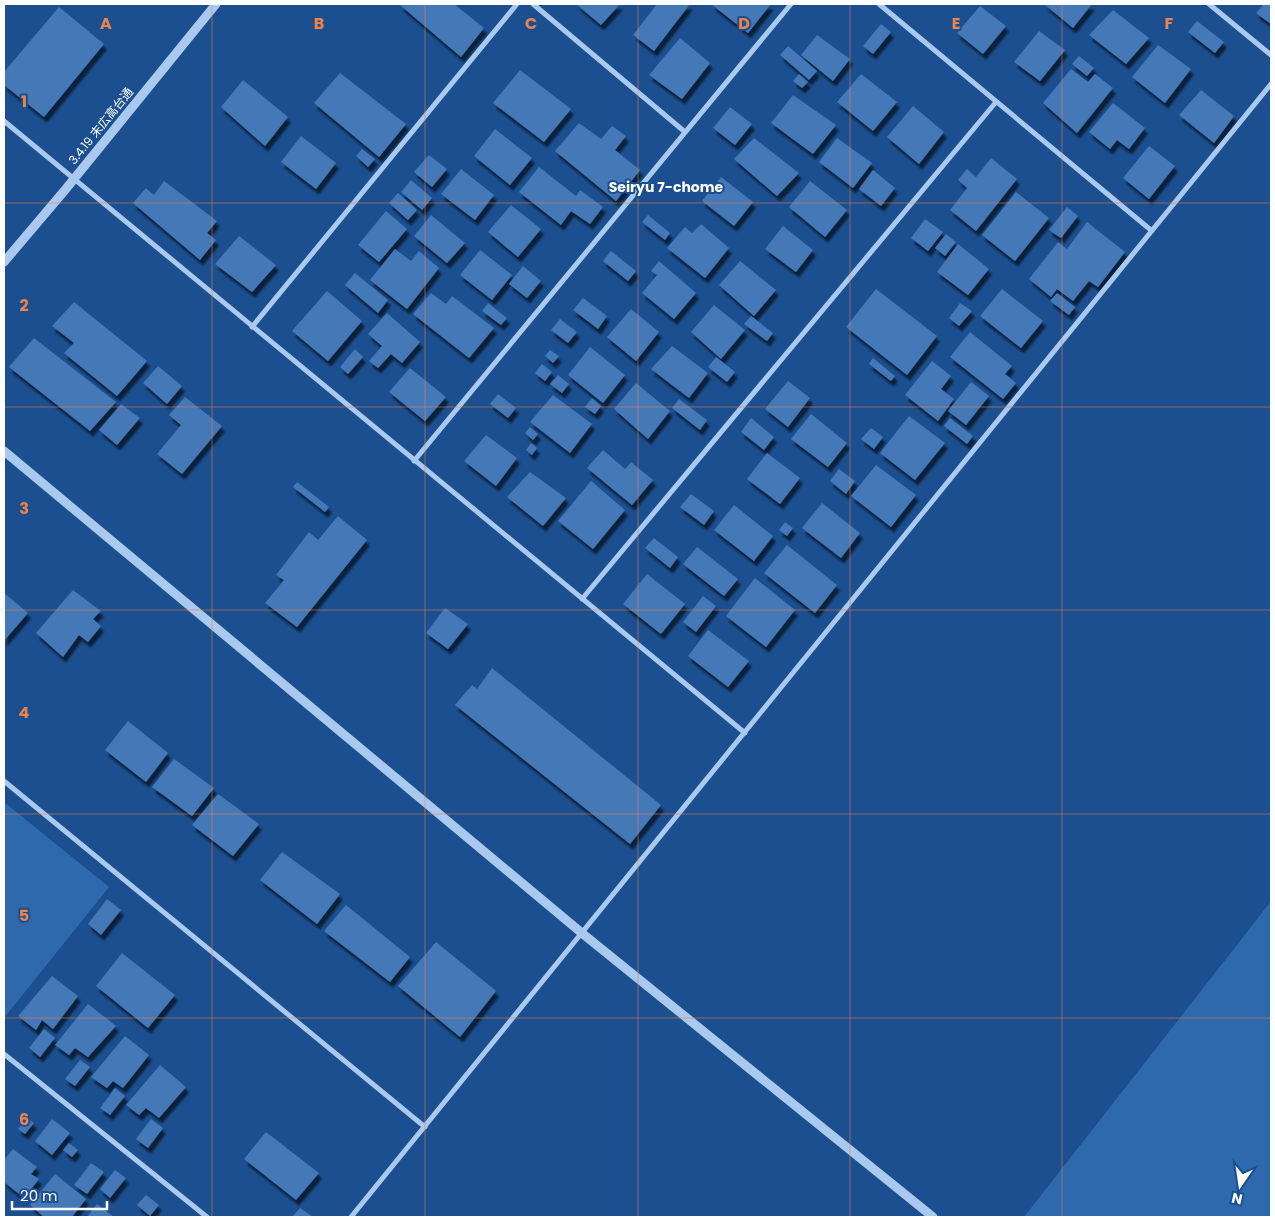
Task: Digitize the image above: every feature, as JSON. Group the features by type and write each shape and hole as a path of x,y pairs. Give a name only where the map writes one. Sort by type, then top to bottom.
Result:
{"street":[{"name":"3.4.19 末広高台通","path":"4,262 216,4"},
{"path":"252,327 517,4"},
{"path":"533,4 685,132"},
{"path":"414,460 790,4"},
{"path":"879,4 1152,231"},
{"path":"1209,4 1271,55"},
{"path":"351,1217 583,934 1271,84"},
{"path":"582,599 996,102"},
{"path":"4,121 745,733"},
{"path":"4,451 583,934 933,1217"},
{"path":"4,781 425,1127"},
{"path":"4,1054 207,1217"}],"shaded area":[{"path":"4,802 109,887 4,1018"},
{"path":"1271,901 1271,1217 1024,1217 1251,927"}],"building":[{"path":"454,4 484,28 461,57 400,5"},
{"path":"576,4 620,4 601,25"},
{"path":"657,4 690,4 654,51 633,35"},
{"path":"711,4 771,4 748,33"},
{"path":"1044,4 1092,4 1073,28"},
{"path":"1264,4 1271,4 1271,24 1256,13"},
{"path":"980,6 1006,26 983,54 957,33"},
{"path":"59,7 104,44 44,117 4,85 4,72"},
{"path":"1113,10 1149,38 1126,64 1089,35"},
{"path":"1197,21 1224,42 1215,53 1188,32"},
{"path":"881,24 891,32 873,54 863,46"},
{"path":"1039,31 1065,50 1040,81 1014,62"},
{"path":"817,35 850,59 833,81 801,55"},
{"path":"680,38 710,63 682,99 649,75"},
{"path":"1158,45 1191,69 1165,103 1132,77"},
{"path":"788,46 817,71 809,80 780,55"},
{"path":"1079,56 1094,68 1087,76 1072,64"},
{"path":"1071,69 1088,82 1095,74 1113,88 1077,133 1043,103"},
{"path":"520,70 571,109 544,142 493,103"},
{"path":"340,73 406,124 379,157 314,103"},
{"path":"799,74 808,82 802,88 793,81"},
{"path":"861,74 897,102 873,131 837,102"},
{"path":"243,80 288,117 265,146 221,107"},
{"path":"1201,90 1234,116 1214,143 1179,115"},
{"path":"793,95 836,125 813,154 771,123"},
{"path":"1113,103 1145,128 1129,149 1117,140 1110,149 1089,132"},
{"path":"913,106 944,132 919,164 887,137"},
{"path":"730,107 752,124 735,145 713,128"},
{"path":"579,123 601,139 612,126 626,136 615,150 640,170 616,201 555,151"},
{"path":"495,129 532,158 510,185 474,156"},
{"path":"301,136 336,163 316,189 281,162"},
{"path":"754,138 799,173 777,196 734,159"},
{"path":"837,138 872,163 853,188 819,162"},
{"path":"1149,146 1175,166 1149,199 1123,178"},
{"path":"362,149 375,159 368,167 356,156"},
{"path":"429,155 447,169 432,187 414,172"},
{"path":"991,158 1017,179 976,231 950,210 967,188 958,180 967,169 976,177"},
{"path":"539,167 576,196 580,190 603,207 590,224 571,211 561,225 519,192"},
{"path":"461,169 494,195 475,220 441,194"},
{"path":"873,170 895,188 881,206 859,189"},
{"path":"721,177 753,202 734,226 702,201"},
{"path":"411,180 432,198 422,210 401,192"},
{"path":"164,181 217,221 207,233 216,240 200,260 133,203 146,188 154,195"},
{"path":"810,181 847,210 825,237 789,207"},
{"path":"1016,192 1049,218 1015,261 982,235"},
{"path":"398,193 417,210 408,220 389,203"},
{"path":"511,205 541,229 518,257 488,232"},
{"path":"1067,207 1078,216 1061,238 1049,230"},
{"path":"386,211 407,229 379,262 358,245"},
{"path":"431,215 465,243 447,263 414,236"},
{"path":"648,215 670,233 665,240 642,222"},
{"path":"925,219 943,232 928,251 911,238"},
{"path":"1087,222 1125,252 1098,287 1089,281 1073,301 1057,289 1051,297 1029,279 1058,242 1067,249"},
{"path":"701,224 729,248 705,278 667,248 685,227 692,233"},
{"path":"783,226 813,250 796,272 765,249"},
{"path":"946,234 956,242 945,256 935,248"},
{"path":"239,236 276,265 252,292 215,264"},
{"path":"958,244 989,269 968,295 937,272"},
{"path":"395,249 411,261 419,251 439,268 407,309 370,280"},
{"path":"480,250 512,275 492,300 460,275"},
{"path":"611,251 636,271 628,281 603,261"},
{"path":"659,261 696,293 674,319 642,293 657,275 651,271"},
{"path":"740,261 776,290 754,316 719,285"},
{"path":"523,266 541,281 527,298 509,284"},
{"path":"355,273 388,300 378,313 345,285"},
{"path":"876,289 937,336 907,375 846,327"},
{"path":"1002,289 1043,321 1021,348 980,316"},
{"path":"327,291 362,321 328,361 292,331"},
{"path":"431,293 446,304 452,296 494,328 469,358 413,314"},
{"path":"1057,293 1075,307 1069,315 1050,301"},
{"path":"583,298 607,316 598,329 573,310"},
{"path":"74,302 147,361 117,396 64,353 74,343 52,326"},
{"path":"488,303 507,318 501,325 482,311"},
{"path":"960,303 972,311 959,326 949,318"},
{"path":"714,305 745,330 721,359 691,332"},
{"path":"631,309 659,332 636,361 607,337"},
{"path":"387,313 420,342 402,363 391,354 378,368 369,361 382,346 368,334"},
{"path":"751,316 773,333 767,341 744,324"},
{"path":"560,319 577,332 568,343 551,330"},
{"path":"970,332 1012,366 1005,374 1016,383 1003,399 950,357"},
{"path":"34,338 116,402 90,431 9,367"},
{"path":"672,346 708,373 689,398 651,369"},
{"path":"590,347 625,375 603,403 568,375"},
{"path":"355,349 363,357 348,374 340,367"},
{"path":"550,350 559,356 553,363 545,356"},
{"path":"716,357 735,372 727,382 708,367"},
{"path":"873,358 895,376 891,381 869,364"},
{"path":"932,361 951,376 941,389 954,399 938,421 905,395"},
{"path":"542,364 552,372 545,381 535,373"},
{"path":"158,366 182,386 167,404 143,383"},
{"path":"410,368 446,397 425,421 389,392"},
{"path":"558,375 569,384 562,393 550,384"},
{"path":"788,381 810,398 788,427 765,409"},
{"path":"971,382 989,396 966,425 948,411"},
{"path":"636,383 670,411 648,439 614,409"},
{"path":"498,394 516,408 508,418 490,404"},
{"path":"553,395 592,424 570,453 530,422"},
{"path":"185,397 222,426 182,474 157,454 181,425 169,415"},
{"path":"592,398 601,406 595,414 585,407"},
{"path":"679,399 707,420 700,430 672,408"},
{"path":"121,404 140,418 117,445 99,430"},
{"path":"811,414 847,443 828,467 791,439"},
{"path":"909,416 945,443 915,480 880,453"},
{"path":"751,418 774,437 764,450 741,432"},
{"path":"950,418 973,436 967,444 944,426"},
{"path":"530,427 538,434 533,440 525,433"},
{"path":"871,428 883,437 874,449 861,439"},
{"path":"486,435 517,458 496,486 464,461"},
{"path":"531,443 537,448 532,455 526,450"},
{"path":"603,450 625,469 631,462 653,480 632,505 587,468"},
{"path":"767,453 800,478 780,504 747,479"},
{"path":"876,465 916,495 891,527 851,496"},
{"path":"839,469 855,481 846,494 830,481"},
{"path":"530,472 566,498 543,526 507,497"},
{"path":"591,481 625,510 593,549 558,521"},
{"path":"297,482 329,507 325,512 293,487"},
{"path":"691,494 714,511 704,525 680,507"},
{"path":"822,503 860,533 841,558 802,528"},
{"path":"734,505 773,536 754,561 714,530"},
{"path":"338,516 367,540 297,627 265,603 284,580 276,575 309,532 318,540"},
{"path":"785,522 793,528 787,536 779,530"},
{"path":"654,538 678,557 670,568 645,548"},
{"path":"787,545 837,585 815,613 764,573"},
{"path":"697,547 738,579 724,596 683,564"},
{"path":"647,574 685,604 661,634 623,604"},
{"path":"755,578 795,610 766,647 726,616"},
{"path":"73,590 101,611 93,619 101,626 88,642 79,635 63,657 36,633"},
{"path":"4,593 28,613 4,641"},
{"path":"703,596 716,606 696,632 683,622"},
{"path":"445,608 468,624 448,649 426,633"},
{"path":"708,630 749,661 728,687 688,656"},
{"path":"492,668 661,805 630,844 455,705 472,685 477,689"},
{"path":"128,721 168,753 146,782 105,750"},
{"path":"174,759 214,788 192,816 152,787"},
{"path":"218,794 259,824 233,856 192,825"},
{"path":"282,852 340,894 317,924 260,880"},
{"path":"107,899 121,910 101,935 88,924"},
{"path":"346,905 410,957 390,982 324,931"},
{"path":"436,942 496,991 460,1037 398,986"},
{"path":"122,953 175,995 148,1028 96,986"},
{"path":"52,976 78,996 53,1029 42,1020 36,1030 18,1016"},
{"path":"88,1004 116,1026 88,1057 75,1048 69,1055 55,1045"},
{"path":"44,1029 55,1038 40,1057 29,1048"},
{"path":"125,1036 149,1055 123,1088 113,1081 107,1088 91,1077"},
{"path":"80,1060 90,1067 75,1086 65,1079"},
{"path":"160,1065 186,1087 159,1118 146,1108 139,1115 126,1105"},
{"path":"115,1088 125,1096 110,1115 100,1108"},
{"path":"27,1118 34,1123 25,1134 18,1129"},
{"path":"52,1119 70,1133 52,1155 35,1141"},
{"path":"151,1119 163,1128 148,1148 136,1139"},
{"path":"266,1132 319,1173 296,1200 244,1159"},
{"path":"69,1143 78,1150 72,1157 63,1150"},
{"path":"13,1149 37,1167 31,1174 39,1179 24,1198 4,1182 4,1160"},
{"path":"91,1163 104,1172 87,1194 74,1185"},
{"path":"115,1170 126,1178 110,1198 100,1189"},
{"path":"55,1174 86,1199 72,1217 44,1217 30,1205"},
{"path":"146,1195 159,1205 150,1216 137,1205"},
{"path":"97,1204 114,1217 87,1217"},
{"path":"300,1208 313,1217 292,1217"}],"district":[{"name":"Seiryu 7-chome","path":"666,187"}]}
